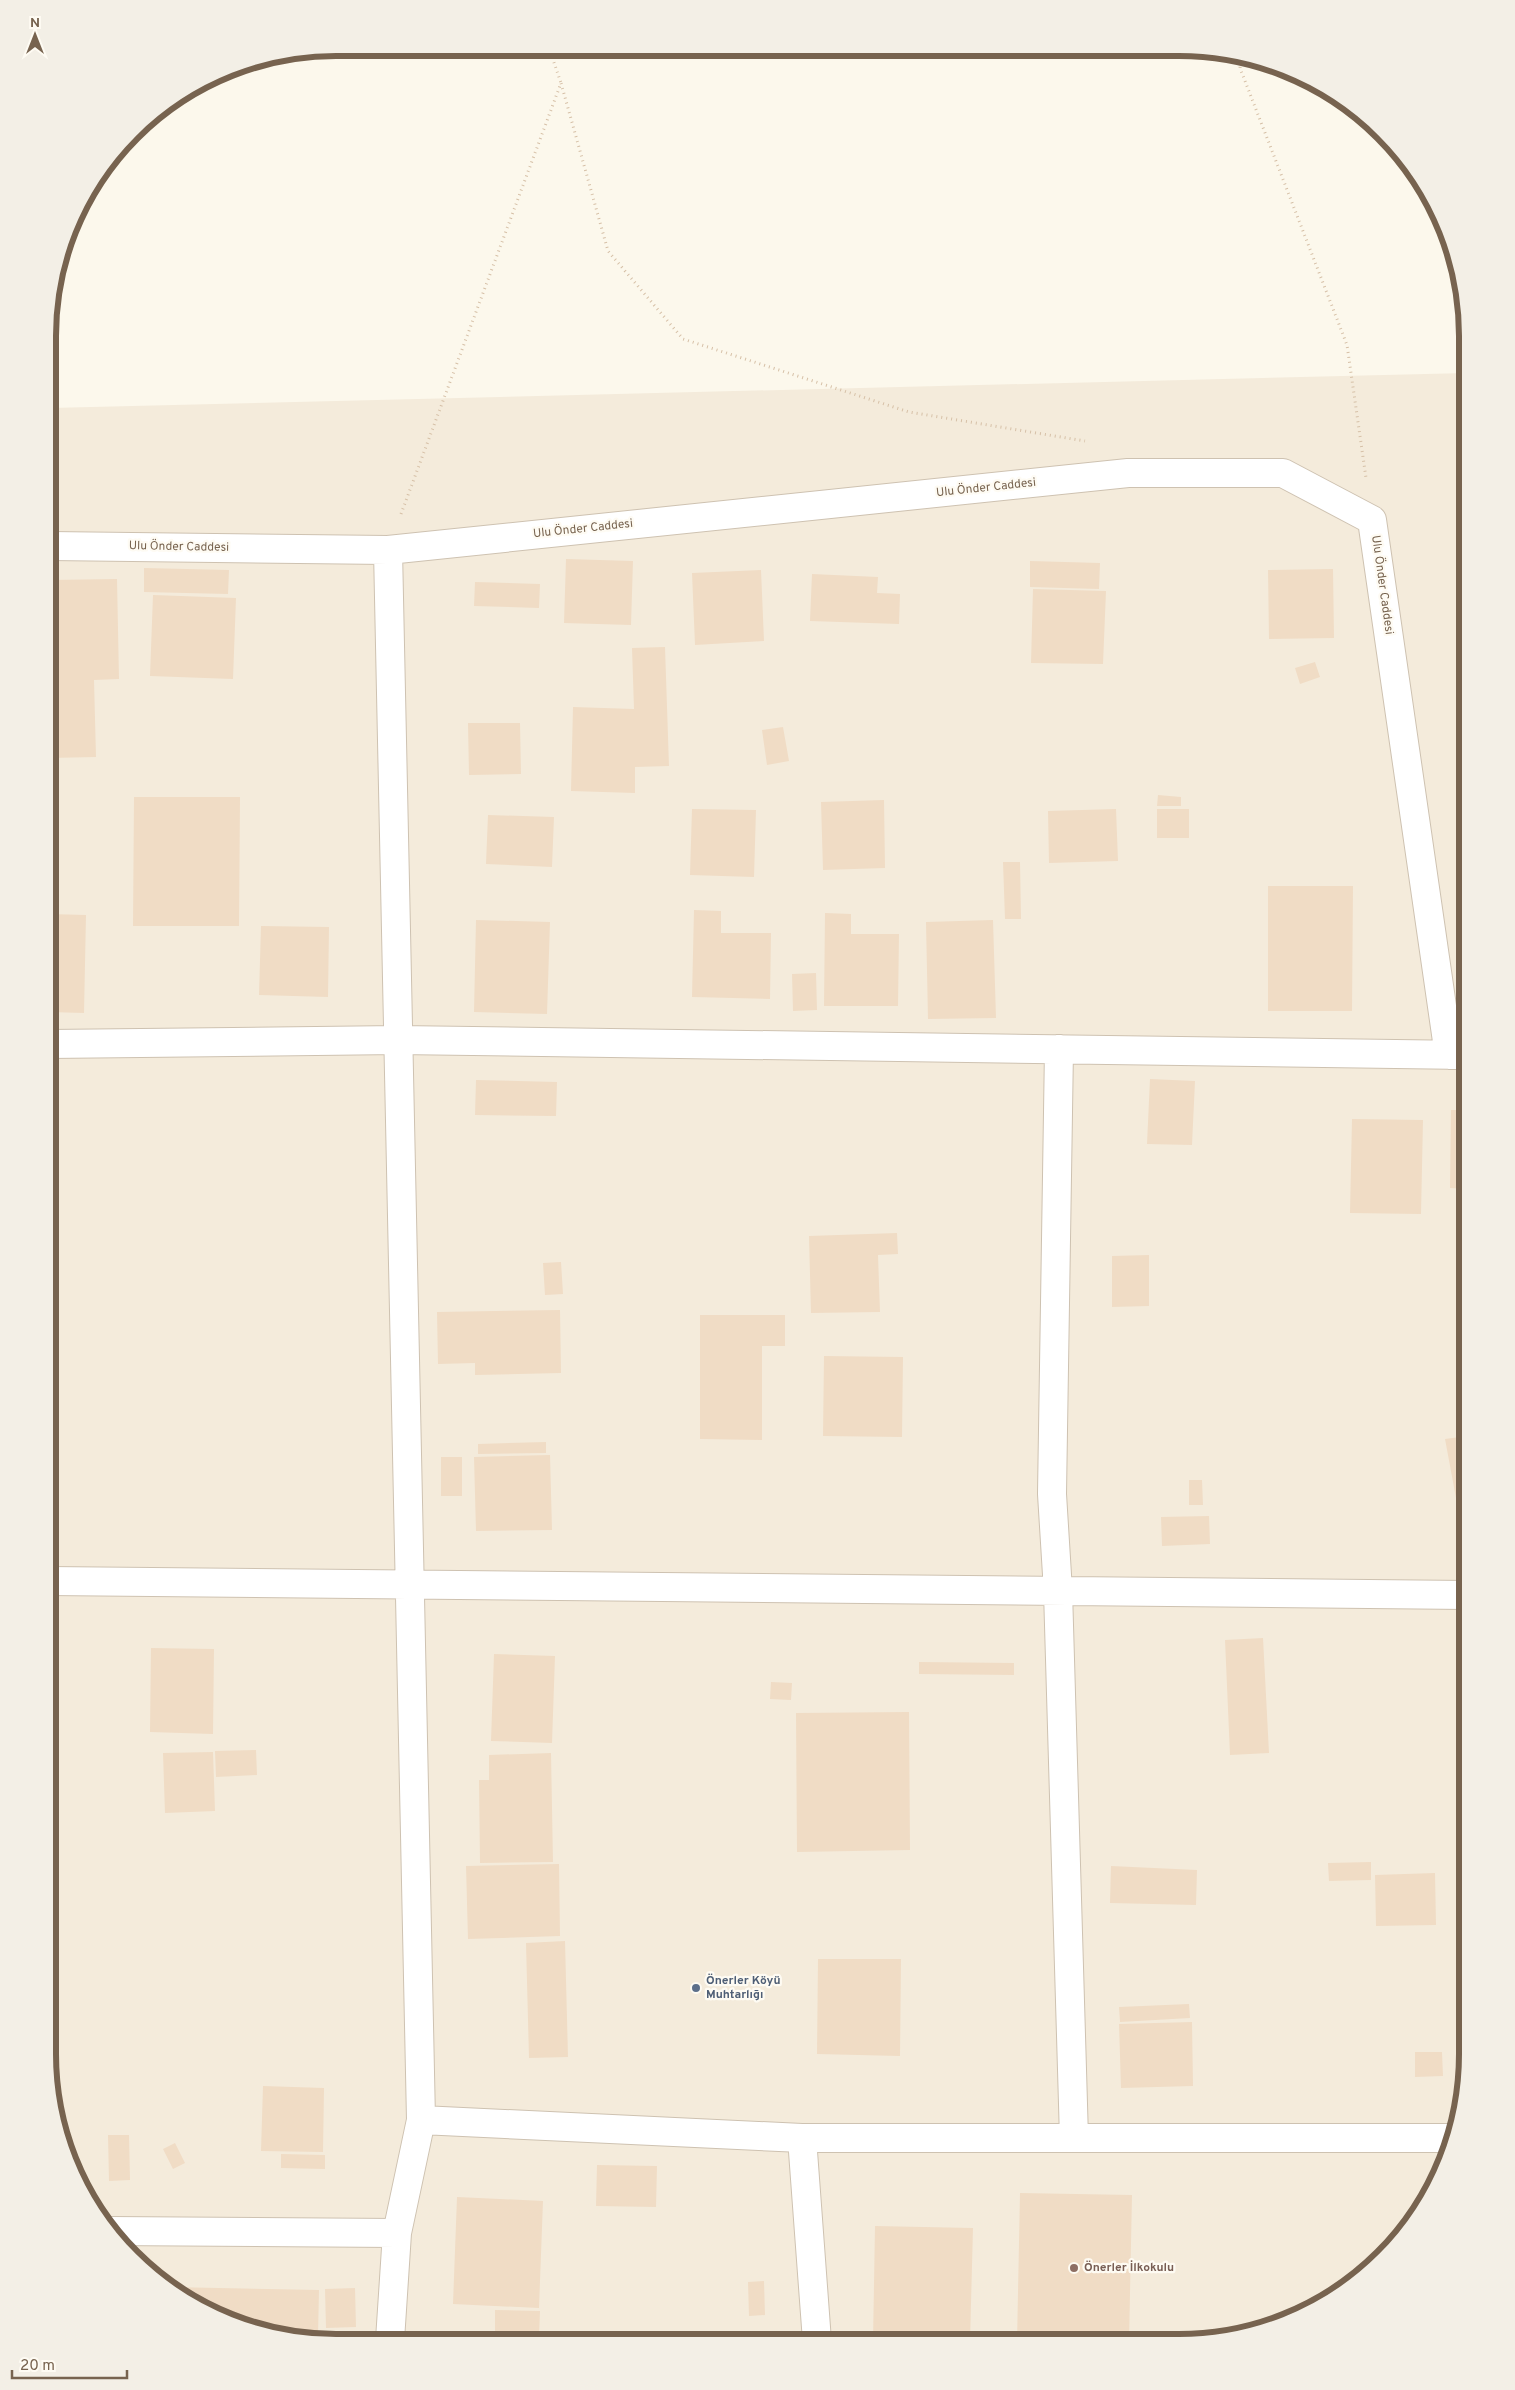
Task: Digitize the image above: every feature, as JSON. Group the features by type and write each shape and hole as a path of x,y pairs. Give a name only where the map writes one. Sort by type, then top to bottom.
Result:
{"street":[{"name":"Ulu Önder Caddesi","path":"56,546 388,550 1128,473 1283,473 1372,520 1458,1055"},
{"path":"388,550 421,2120 397,2233 390,2334"},
{"path":"56,1044 398,1040 1458,1055"},
{"path":"1059,1049 1052,1494 1058,1591 1074,2138"},
{"path":"56,1582 1459,1595"},
{"path":"421,2120 802,2138 1445,2138"},
{"path":"802,2138 816,2334"},
{"path":"120,2231 397,2233"}],"path":[{"path":"552,56 608,252 683,339 909,412 1094,442"},
{"path":"1240,64 1240,68 1347,345 1372,520"},
{"path":"388,550 561,83"}],"shaded area":[{"path":"1459,373 1458,2072 1453,2108 1444,2143 1421,2194 1401,2224 1377,2252 1349,2276 1302,2305 1268,2319 1233,2328 1197,2333 337,2334 300,2331 264,2324 213,2305 166,2276 138,2252 114,2224 94,2194 71,2143 59,2090 56,2053 56,408"}],"building":[{"path":"566,559 633,561 631,625 564,623"},
{"path":"1030,561 1100,563 1099,589 1030,587"},
{"path":"144,568 229,570 228,594 144,592"},
{"path":"1333,569 1334,638 1269,639 1268,570"},
{"path":"761,570 764,641 695,645 692,573"},
{"path":"812,574 878,577 877,593 900,594 899,624 810,621"},
{"path":"117,579 119,679 94,680 96,757 56,758 56,580"},
{"path":"475,582 540,584 539,608 474,606"},
{"path":"1033,589 1106,591 1103,664 1031,663"},
{"path":"153,595 236,598 233,679 150,676"},
{"path":"665,647 669,766 635,767 635,793 571,791 573,707 634,709 632,648"},
{"path":"1315,662 1320,677 1300,684 1295,668"},
{"path":"468,723 520,723 521,774 469,775"},
{"path":"783,727 789,761 767,765 762,730"},
{"path":"1158,795 1181,797 1181,806 1157,806"},
{"path":"134,797 240,797 239,926 133,926"},
{"path":"884,800 885,868 823,870 821,802"},
{"path":"692,809 756,810 754,877 690,875"},
{"path":"1116,809 1118,861 1049,863 1048,811"},
{"path":"1157,809 1189,809 1189,838 1157,838"},
{"path":"488,815 554,817 552,867 486,864"},
{"path":"1003,862 1020,862 1021,919 1005,919"},
{"path":"1268,886 1353,886 1352,1011 1268,1011"},
{"path":"694,910 721,911 721,933 771,933 770,999 692,997"},
{"path":"825,913 851,914 851,934 899,934 898,1006 824,1006"},
{"path":"56,914 86,915 84,1013 56,1012"},
{"path":"476,920 550,922 547,1014 474,1012"},
{"path":"993,920 996,1018 928,1019 926,922"},
{"path":"261,926 329,927 328,997 259,995"},
{"path":"816,973 817,1010 793,1011 792,974"},
{"path":"1150,1079 1195,1081 1192,1145 1147,1144"},
{"path":"476,1080 557,1082 556,1116 475,1115"},
{"path":"1451,1110 1459,1110 1459,1189 1450,1188"},
{"path":"1352,1119 1423,1120 1421,1214 1350,1213"},
{"path":"897,1233 898,1254 878,1255 880,1312 811,1313 809,1236"},
{"path":"1149,1255 1149,1306 1112,1307 1112,1256"},
{"path":"561,1262 563,1294 545,1295 543,1263"},
{"path":"560,1310 561,1373 475,1375 475,1363 438,1364 437,1312"},
{"path":"700,1315 785,1315 785,1346 762,1346 762,1440 700,1439"},
{"path":"824,1356 903,1357 902,1437 823,1436"},
{"path":"1459,1437 1459,1497 1456,1498 1445,1439"},
{"path":"546,1442 546,1453 478,1454 478,1444"},
{"path":"550,1455 552,1530 476,1531 474,1457"},
{"path":"441,1457 462,1457 462,1496 441,1496"},
{"path":"1189,1480 1202,1480 1203,1505 1189,1505"},
{"path":"1209,1516 1210,1544 1162,1546 1161,1517"},
{"path":"1263,1638 1269,1753 1230,1755 1225,1640"},
{"path":"151,1648 214,1649 213,1734 150,1732"},
{"path":"494,1654 555,1656 552,1743 491,1741"},
{"path":"919,1662 1014,1663 1014,1675 919,1674"},
{"path":"771,1682 792,1683 791,1700 770,1699"},
{"path":"909,1712 910,1850 797,1852 796,1713"},
{"path":"256,1750 257,1775 216,1777 215,1751"},
{"path":"213,1752 215,1811 165,1813 163,1753"},
{"path":"551,1753 553,1862 480,1863 479,1780 489,1780 489,1755"},
{"path":"1371,1862 1371,1880 1329,1881 1328,1863"},
{"path":"559,1864 560,1936 468,1939 466,1866"},
{"path":"1111,1866 1197,1870 1196,1905 1110,1903"},
{"path":"1435,1873 1436,1925 1376,1926 1375,1875"},
{"path":"565,1941 568,2057 529,2058 526,1943"},
{"path":"818,1959 901,1959 900,2056 817,2054"},
{"path":"1189,2004 1190,2018 1120,2022 1119,2007"},
{"path":"1192,2022 1193,2086 1121,2088 1119,2024"},
{"path":"1415,2052 1442,2052 1443,2076 1415,2077"},
{"path":"263,2086 324,2088 323,2152 261,2151"},
{"path":"108,2135 129,2135 130,2180 109,2181"},
{"path":"175,2143 185,2163 173,2169 163,2149"},
{"path":"281,2154 325,2155 325,2169 281,2168"},
{"path":"597,2165 657,2166 656,2207 596,2206"},
{"name":"Önerler İlkokulu","path":"1020,2193 1132,2195 1129,2334 1017,2334"},
{"path":"457,2197 543,2201 539,2308 453,2304"},
{"path":"875,2226 973,2228 970,2334 873,2334"},
{"path":"764,2281 765,2315 749,2316 748,2282"},
{"path":"183,2287 319,2290 318,2333 282,2328 247,2319 213,2305"},
{"path":"355,2288 356,2327 326,2328 325,2289"},
{"path":"495,2310 540,2311 539,2334 495,2334"}],"place":[{"name":"Önerler Köyü Muhtarlığı","path":"696,1988"},
{"name":"Önerler İlkokulu","path":"1074,2268"}]}
